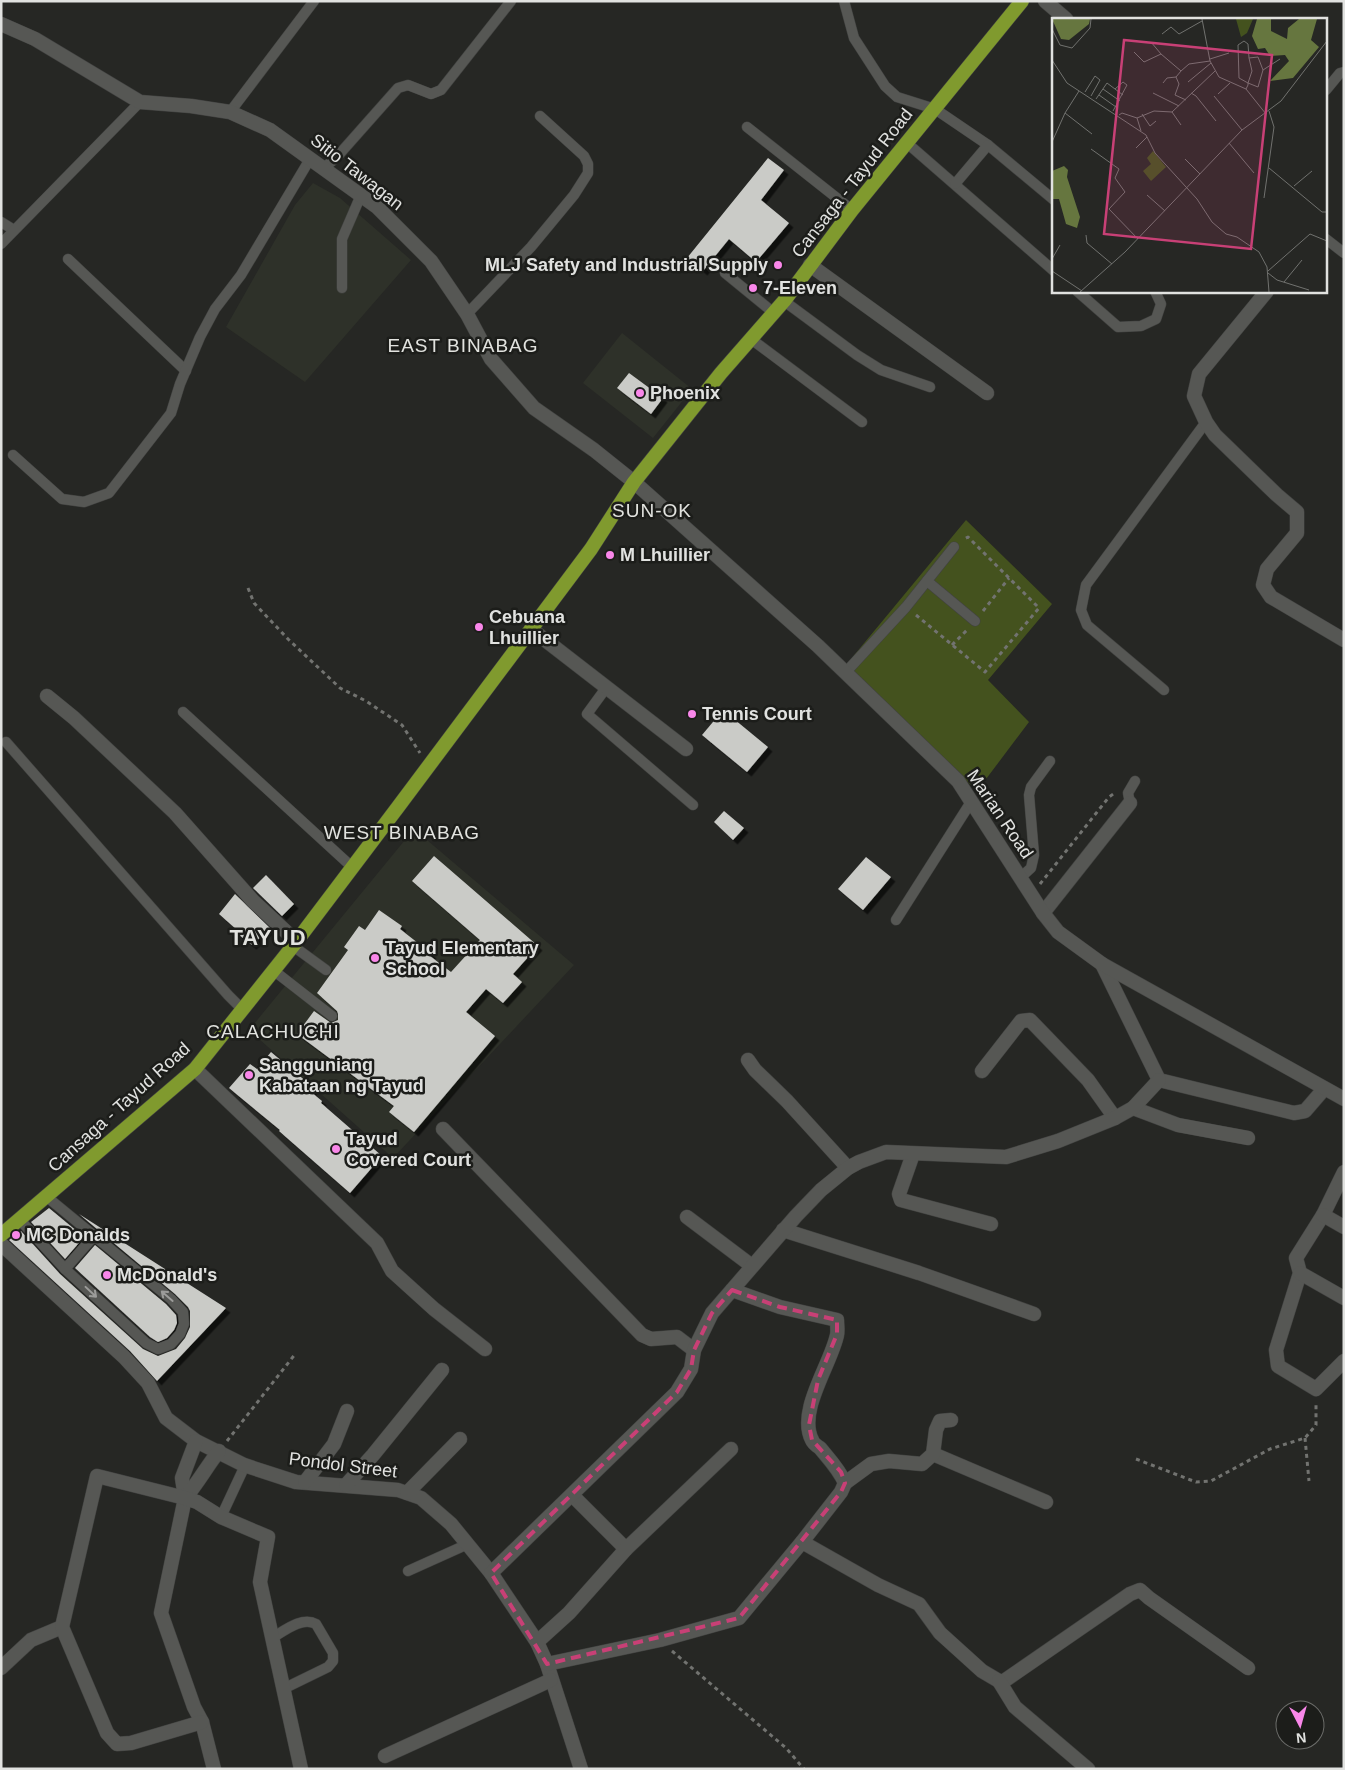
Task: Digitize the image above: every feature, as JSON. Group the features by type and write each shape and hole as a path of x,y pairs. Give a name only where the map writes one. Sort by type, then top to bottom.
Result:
{"highway":[{"name":"Cansaga - Tayud Road","path":"1,1235 195,1069 295,944 591,549 634,482 784,301 852,210 1022,1"}],"street":[{"path":"1046,1 1065,18"},
{"name":"Sitio Tawagan","path":"1,24 34,39 140,102 191,106 230,112 270,130 322,169 361,195 377,207 431,261 467,314 491,360 534,408 594,450 634,482"},
{"path":"810,265 987,393"},
{"path":"1266,292 1199,374 1194,396 1206,422 1215,435 1277,496 1297,512 1297,533 1267,569 1263,585 1271,597 1344,640"},
{"name":"Marian Road","path":"634,482 845,673 958,781 1020,878 1058,932 1102,964 1344,1100"},
{"path":"531,629 686,748"},
{"path":"47,696 74,718 175,813 253,901 295,944"},
{"path":"1043,912 1129,798"},
{"path":"1102,964 1159,1080"},
{"path":"982,1071 1021,1021 1030,1020 1088,1080 1114,1118"},
{"path":"748,1060 755,1070 848,1168"},
{"path":"195,1069 377,1243 392,1271 434,1309 485,1349"},
{"path":"1159,1080 1294,1113 1305,1110 1324,1090"},
{"path":"491,1573 677,1392 690,1369 694,1350 712,1313 783,1230 821,1190 848,1168 886,1152 1006,1157 1058,1141 1114,1118 1133,1108 1159,1080"},
{"path":"1133,1108 1178,1125 1248,1138"},
{"path":"443,1129 642,1335 651,1339 677,1337 694,1350"},
{"path":"913,1154 899,1194 901,1200 991,1224"},
{"path":"1344,1172 1323,1215 1296,1258 1300,1273 1276,1350 1278,1366 1316,1389 1344,1361"},
{"path":"1323,1215 1344,1227"},
{"path":"687,1217 752,1266"},
{"path":"783,1230 920,1273 1034,1314"},
{"name":"Pondol Street","path":"1,1244 124,1357 148,1383 166,1418 196,1440 244,1465 296,1482 398,1490 421,1498 451,1524 491,1573 537,1642 552,1680 581,1769"},
{"path":"1300,1273 1344,1298"},
{"path":"732,1290 780,1307 837,1320 837,1334 830,1355 818,1380 810,1408 809,1425 812,1440 841,1472 845,1483"},
{"path":"346,1486 374,1455 442,1370"},
{"path":"305,1482 334,1444 347,1411"},
{"path":"546,1664 660,1640 739,1618 802,1542 841,1492 845,1483 871,1464 889,1461 922,1464 933,1454 936,1430 940,1421 951,1420"},
{"path":"407,1493 460,1439"},
{"path":"196,1440 182,1478 185,1498 161,1614 194,1707 202,1722 214,1769"},
{"path":"537,1642 569,1613 626,1549 731,1449"},
{"path":"185,1498 198,1484 219,1451"},
{"path":"933,1454 1046,1502"},
{"path":"202,1722 131,1743 117,1744 107,1733 62,1627 96,1476 197,1502 221,1517 268,1537 260,1582 302,1769"},
{"path":"572,1495 626,1549"},
{"path":"802,1542 878,1585 919,1604 940,1633 982,1671 999,1681 1015,1706 1088,1769"},
{"path":"999,1681 1004,1681 1130,1594 1140,1590 1248,1668"},
{"path":"1,1668 31,1640 62,1627"},
{"path":"384,1756 552,1680"}],"lane":[{"path":"230,112 314,1"},
{"path":"322,169 334,160 398,88 408,85 431,94 441,90 510,1"},
{"path":"844,1 854,38 885,86 897,97 935,109 988,145 1052,198"},
{"path":"1328,88 1340,73 1344,72"},
{"path":"1,244 140,102"},
{"path":"467,314 531,247 574,195 588,172 588,164 584,156 540,116"},
{"path":"747,127 852,210"},
{"path":"907,143 1052,268"},
{"path":"955,184 988,145"},
{"path":"13,455 62,499 84,502 109,493 171,413 200,337 215,309 241,275 310,159"},
{"path":"342,288 342,239 361,195"},
{"path":"1,222 14,230"},
{"path":"1328,241 1344,253"},
{"path":"68,259 186,371"},
{"path":"725,274 774,313"},
{"path":"1079,292 1118,327 1141,326 1156,319 1161,304 1155,292"},
{"path":"784,301 856,355 881,370 930,387"},
{"path":"751,339 862,422"},
{"path":"1164,690 1086,625 1081,610 1086,585 1206,422"},
{"path":"845,673 906,607 954,547"},
{"path":"927,581 975,621"},
{"path":"606,688 587,714 693,805"},
{"path":"183,712 352,867"},
{"path":"6,742 242,1009"},
{"path":"1020,878 1031,868 1034,855 1029,795 1031,787 1050,761"},
{"path":"1129,798 1134,781"},
{"path":"896,920 971,802"},
{"path":"295,944 326,970"},
{"path":"273,970 332,1016"},
{"path":"20,1220 65,1269 146,1343 158,1349 171,1344 180,1334 184,1324 183,1312 171,1299 47,1197"},
{"path":"65,1269 94,1236"},
{"path":"221,1517 244,1465"},
{"path":"408,1571 468,1544"},
{"path":"272,1638 294,1625 306,1621 312,1622 316,1624 333,1653 333,1661 328,1667 283,1689"}],"path":[{"path":"248,588 254,603 340,688 402,724 428,766"},
{"path":"1032,895 1109,797 1118,790 1129,798"},
{"path":"219,1451 296,1353"},
{"path":"1136,1459 1196,1482 1211,1481 1270,1449 1305,1438 1316,1425 1316,1389"},
{"path":"1305,1438 1309,1481"},
{"path":"660,1640 786,1748 804,1769"}],"highlighted area":[{"path":"732,1290 780,1307 837,1320 837,1334 818,1380 809,1425 812,1440 841,1472 845,1483 841,1492 739,1618 547,1664 491,1573 677,1392 691,1369 694,1350 712,1313"}],"shaded area":[{"path":"313,183 340,198 411,260 305,382 226,327 295,205"},
{"path":"622,333 692,389 653,438 583,383"},
{"name":"Tayud Elementary School","path":"414,829 574,965 393,1158 249,1030"}],"green space":[{"path":"966,520 1052,604 988,680 1029,722 977,791 846,665"}],"building":[{"path":"768,158 784,170 761,200 789,223 756,262 729,239 703,271 687,258"},
{"name":"Phoenix","path":"629,373 663,398 651,414 617,388"},
{"path":"723,710 768,747 747,772 702,735"},
{"path":"724,811 744,828 733,840 714,822"},
{"name":"Tayud Elementary School","path":"434,856 538,946 513,974 522,982 503,1003 486,989 466,1012 495,1036 414,1132 389,1112 394,1106 297,1034 314,1011 331,1023 338,1020 337,1011 317,993 348,950 344,947 359,926 365,930 379,910 402,926 400,929 432,954 430,956 451,972 480,940 412,881"},
{"path":"866,857 891,877 863,910 838,889"},
{"path":"266,875 294,904 282,916 253,888"},
{"path":"235,894 270,928 252,945 234,931 236,929 219,914"},
{"path":"271,1052 314,1088 311,1092 322,1101 321,1103 382,1156 350,1193 280,1130 229,1088 250,1064 257,1069"},
{"path":"49,1208 84,1237 65,1259 31,1222"},
{"path":"79,1214 226,1308 157,1381 130,1351 9,1240 21,1231 60,1274 143,1349 158,1356 176,1349 185,1338 190,1327 190,1311 188,1307"},
{"path":"95,1245 166,1304 176,1315 177,1323 167,1338 158,1342 150,1337 75,1268"}],"place":[{"name":"MLJ Safety and Industrial Supply","path":"778,265"},
{"name":"7-Eleven","path":"753,288"},
{"name":"Phoenix","path":"640,393"},
{"name":"M Lhuillier","path":"610,555"},
{"name":"Cebuana Lhuillier","path":"479,627"},
{"name":"Tennis Court","path":"692,714"},
{"name":"Tayud Elementary School","path":"375,958"},
{"name":"Sangguniang Kabataan ng Tayud","path":"249,1075"},
{"name":"Tayud Covered Court","path":"336,1149"},
{"name":"MC Donalds","path":"16,1235"},
{"name":"McDonald's","path":"107,1275"}],"district":[{"name":"EAST BINABAG","path":"463,345"},
{"name":"SUN-OK","path":"652,510"},
{"name":"WEST BINABAG","path":"402,832"},
{"name":"TAYUD","path":"268,937"},
{"name":"CALACHUCHI","path":"273,1031"}]}
